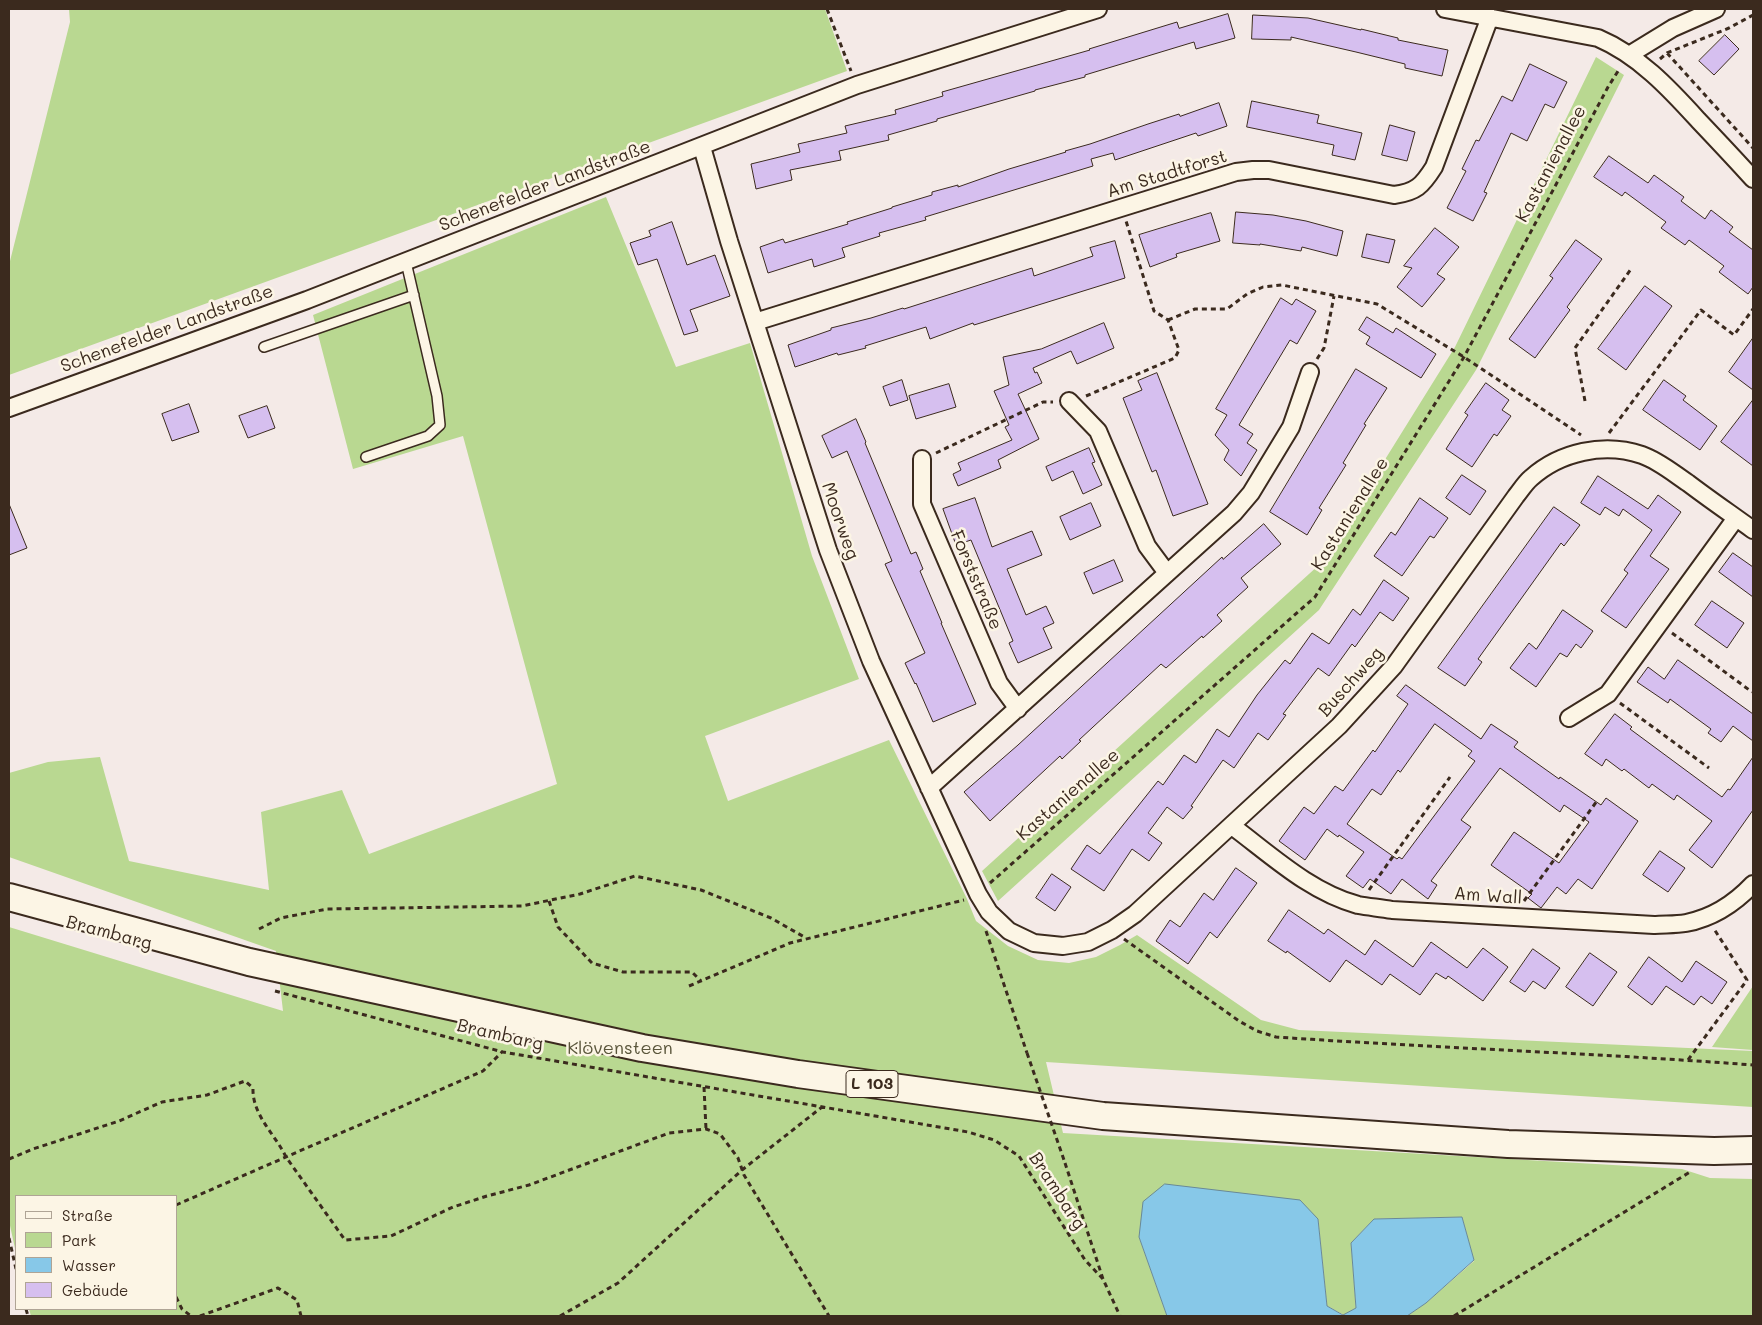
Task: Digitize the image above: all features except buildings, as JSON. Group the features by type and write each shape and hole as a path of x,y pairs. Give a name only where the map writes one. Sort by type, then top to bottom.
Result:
{"main road":[{"name":"L 103","path":"9,897 250,962 642,1048 798,1074 1103,1116 1508,1144 1714,1151 1753,1150"}],"street":[{"name":"Schenefelder Landstraße","path":"9,408 307,300 857,85 1098,9"},
{"path":"1445,9 1598,38 1614,45 1648,70 1671,91 1753,179"},
{"path":"1629,55 1673,28 1716,9"},
{"name":"Am Stadtforst","path":"755,322 1236,172 1269,170 1394,195 1410,193 1424,182 1434,167 1490,18"},
{"name":"Moorweg","path":"702,147 728,240 828,550 871,661 978,894"},
{"path":"930,788 1234,513 1251,494 1291,427 1310,372"},
{"path":"1069,402 1098,431 1147,546 1167,572"},
{"name":"Buschweg","path":"978,894 989,912 1009,931 1034,943 1063,946 1088,942 1112,930 1135,914 1339,726 1394,666 1529,479 1548,465 1570,454 1620,450 1643,456 1664,466 1753,530"},
{"name":"Forststraße","path":"922,459 922,504 1000,683 1018,708"},
{"path":"1569,718 1608,694 1736,518"},
{"name":"Am Wall","path":"1232,826 1296,875 1325,892 1358,905 1392,910 1654,925 1684,924 1707,918 1744,894 1753,884"}],"lane":[{"path":"366,457 428,436 440,425 437,396 406,262"},
{"path":"264,346 414,295"}],"path":[{"path":"827,9 857,85"},
{"path":"1648,70 1666,53 1729,28 1753,15"},
{"path":"1666,53 1753,148"},
{"name":"Kastanienallee","path":"978,894 1315,597 1464,357 1608,87 1629,55"},
{"path":"922,459 1043,402 1069,402 1175,358 1179,350 1168,320 1154,312 1122,209"},
{"path":"1585,401 1575,348 1631,269"},
{"path":"1168,320 1195,309 1227,309 1247,294 1263,287 1282,285 1377,304 1464,357 1555,418 1580,435 1596,451 1700,310 1734,336 1753,309"},
{"path":"1310,372 1324,348 1334,296"},
{"path":"1555,418 1559,412"},
{"path":"1660,624 1752,692"},
{"path":"1608,694 1709,768"},
{"path":"1358,905 1450,777"},
{"path":"1512,918 1598,801"},
{"path":"1376,870 1381,874"},
{"path":"259,929 281,918 327,909 522,906 580,894 635,876 701,890 771,918 806,939"},
{"path":"689,986 790,943 967,899 978,894"},
{"path":"548,901 558,927 592,963 623,972 692,972 701,982"},
{"path":"989,912 985,933 1065,1162 1103,1279 1120,1316"},
{"path":"1688,1060 1746,980 1707,918"},
{"path":"1112,930 1239,1021 1257,1031 1276,1037 1403,1046 1753,1065"},
{"name":"Brambarg","path":"268,989 503,1052 968,1132 994,1140 1018,1156 1085,1260 1103,1279"},
{"path":"178,1204 484,1072 503,1052"},
{"path":"9,1159 33,1149 119,1121 162,1102 207,1095 245,1081 253,1088 252,1099 264,1124 280,1144 286,1157 344,1240 391,1236 454,1207 529,1185 669,1133 706,1129 720,1134 738,1158 742,1170 829,1316"},
{"path":"704,1087 706,1129"},
{"path":"560,1316 618,1282 742,1170 822,1107"},
{"path":"1454,1316 1698,1167"},
{"path":"9,1238 15,1265"},
{"path":"200,1316 278,1288 297,1300 301,1316"},
{"path":"178,1301 182,1309 191,1316"}],"green space":[{"path":"69,9 825,9 847,71 9,375 9,265 70,22"},
{"path":"1596,57 1624,75 1476,370 1319,610 998,901 982,871 1320,564 1455,347"},
{"name":"Klövensteen","path":"606,197 676,367 750,343 812,556 859,679 705,736 728,801 889,740 976,921 1008,946 1038,960 1069,963 1096,957 1137,935 1261,1020 1299,1030 1753,1051 1753,1107 1046,1062 1063,1133 1682,1169 1710,1178 1753,1179 1753,1316 1407,1316 1426,1303 1474,1261 1462,1217 1374,1219 1351,1243 1356,1308 1344,1315 1327,1306 1318,1219 1139,1237 1167,1316 31,1316 29,1310 178,1310 178,1195 15,1195 15,1248 9,1221 9,927 283,1011 276,951 9,857 9,773 48,762 100,757 129,861 269,890 261,812 342,790 369,854 557,784 463,436 353,469 313,315"},
{"path":"1753,986 1753,1050 1712,1047"}],"water":[{"path":"1165,1184 1300,1200 1318,1219 1327,1306 1343,1315 1356,1308 1351,1243 1374,1219 1462,1217 1474,1260 1426,1303 1407,1316 1167,1316 1139,1237 1143,1202"}]}
